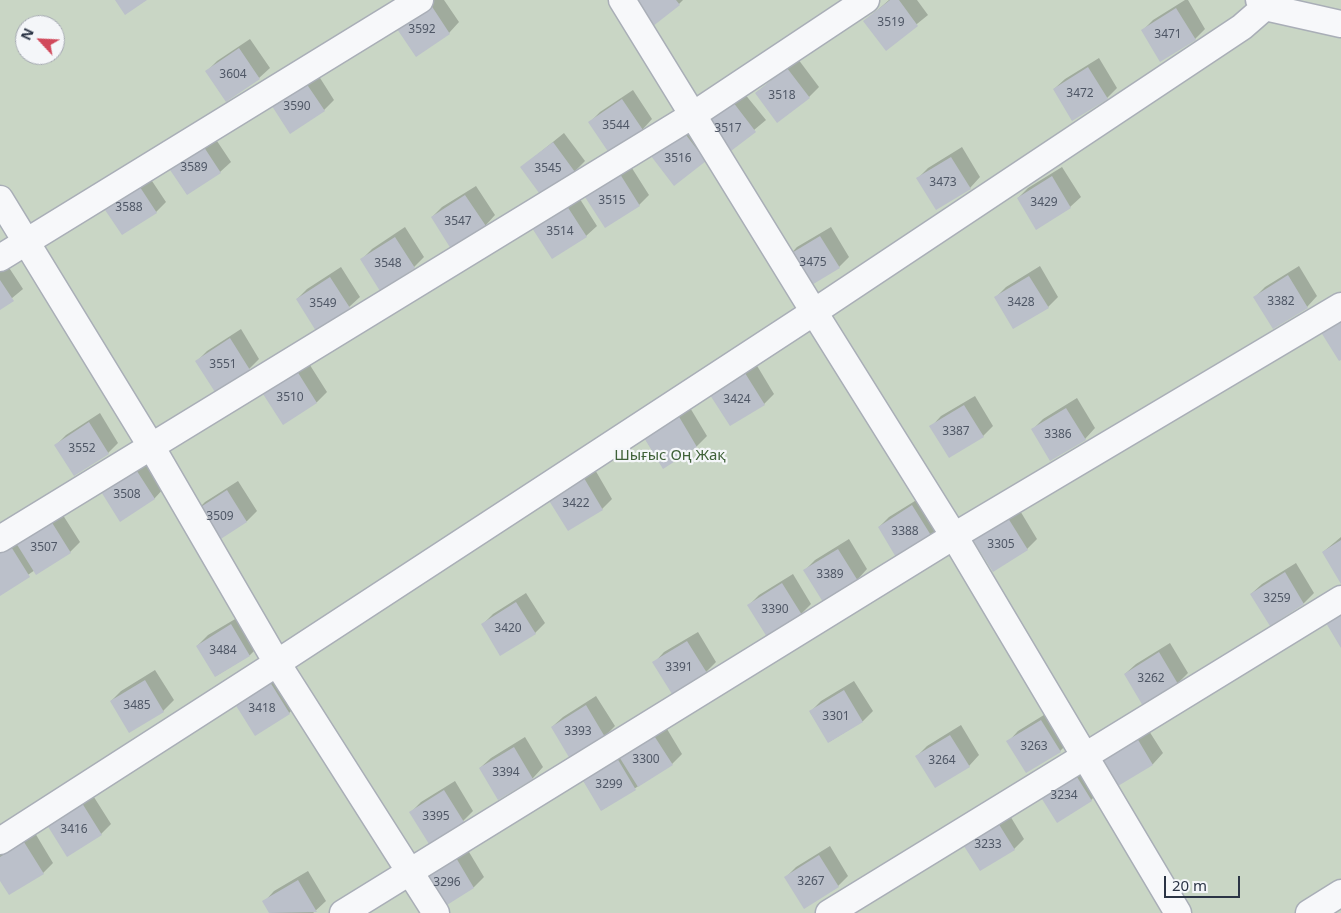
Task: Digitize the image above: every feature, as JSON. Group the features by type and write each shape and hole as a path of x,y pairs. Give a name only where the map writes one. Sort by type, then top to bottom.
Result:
{"street":[{"path":"0,258 420,0"},
{"path":"622,0 954,536 1178,913"},
{"path":"0,539 693,115 866,0"},
{"path":"0,841 277,663 814,312 1242,28 1265,2 1341,24"},
{"path":"0,200 151,446 277,663 436,913"},
{"path":"343,913 954,536 1341,306"},
{"path":"829,913 1341,599"},
{"path":"1308,913 1341,893"}],"green space":[{"name":"Шығыс Оң Жақ","path":"0,0 1341,0 1341,913 0,913"}],"building":[{"path":"115,0 147,0 125,15"},
{"path":"626,0 676,0 680,5 648,30"},
{"path":"890,0 899,0 918,26 886,51 863,21"},
{"path":"429,2 450,34 416,57 395,26"},
{"path":"1176,8 1196,40 1160,62 1141,30"},
{"path":"239,48 260,79 226,102 205,71"},
{"path":"1088,67 1108,99 1072,121 1053,89"},
{"path":"787,68 810,98 777,123 755,93"},
{"path":"304,80 325,111 290,134 270,103"},
{"path":"622,99 643,130 609,153 588,122"},
{"path":"733,102 756,132 723,157 701,127"},
{"path":"683,131 706,161 674,186 651,156"},
{"path":"200,141 221,173 187,195 166,164"},
{"path":"553,142 575,172 542,197 520,167"},
{"path":"951,157 971,189 936,210 916,178"},
{"path":"620,174 640,206 605,228 585,197"},
{"path":"1052,176 1071,208 1036,230 1017,198"},
{"path":"136,181 157,213 122,235 101,204"},
{"path":"465,195 486,226 451,249 431,217"},
{"path":"567,206 587,237 552,259 532,228"},
{"path":"820,236 840,268 805,289 785,257"},
{"path":"395,237 415,268 380,291 360,259"},
{"path":"1288,275 1308,308 1273,329 1253,297"},
{"path":"1029,276 1049,308 1013,329 994,297"},
{"path":"330,277 350,308 316,331 296,299"},
{"path":"0,280 14,301 0,310"},
{"path":"1341,316 1341,360 1339,361 1319,329"},
{"path":"230,338 250,370 215,392 195,361"},
{"path":"297,371 317,403 283,425 263,394"},
{"path":"745,373 765,405 730,426 710,395"},
{"path":"964,405 984,437 949,458 929,426"},
{"path":"1066,408 1086,440 1050,461 1031,429"},
{"path":"678,415 697,447 663,469 643,436"},
{"path":"89,422 109,454 74,476 54,445"},
{"path":"135,468 155,499 120,522 100,490"},
{"path":"584,478 603,510 568,531 548,499"},
{"path":"227,490 247,522 213,544 193,512"},
{"path":"912,505 932,537 897,559 878,527"},
{"path":"1008,518 1028,550 993,572 973,540"},
{"path":"51,521 71,553 36,575 16,543"},
{"path":"1341,540 1341,584 1322,552"},
{"path":"10,545 30,577 0,596 0,551"},
{"path":"838,549 858,581 823,602 803,570"},
{"path":"1285,572 1304,604 1270,626 1250,594"},
{"path":"782,583 802,615 767,637 747,605"},
{"path":"516,602 536,634 500,656 481,624"},
{"path":"1341,607 1341,648 1323,618"},
{"path":"231,624 250,656 215,677 196,646"},
{"path":"687,641 707,673 672,694 652,662"},
{"path":"1159,652 1178,684 1143,706 1124,674"},
{"path":"145,680 164,712 129,733 110,701"},
{"path":"270,682 290,714 255,736 235,704"},
{"path":"844,690 863,722 828,743 809,711"},
{"path":"586,705 605,737 570,759 551,727"},
{"path":"1041,720 1061,752 1026,773 1006,741"},
{"path":"1134,733 1153,765 1118,786 1099,754"},
{"path":"653,734 673,765 638,787 618,755"},
{"path":"950,735 970,767 935,788 915,756"},
{"path":"514,747 533,779 498,800 479,768"},
{"path":"617,758 636,790 601,811 582,779"},
{"path":"1072,769 1092,801 1057,823 1037,791"},
{"path":"444,790 464,822 429,844 409,812"},
{"path":"82,803 102,835 67,857 47,825"},
{"path":"995,818 1015,850 980,871 960,840"},
{"path":"24,842 44,874 9,895 0,881 0,857"},
{"path":"819,855 839,887 804,909 784,877"},
{"path":"455,856 474,888 439,910 420,877"},
{"path":"298,880 317,912 269,913 262,901"}]}
